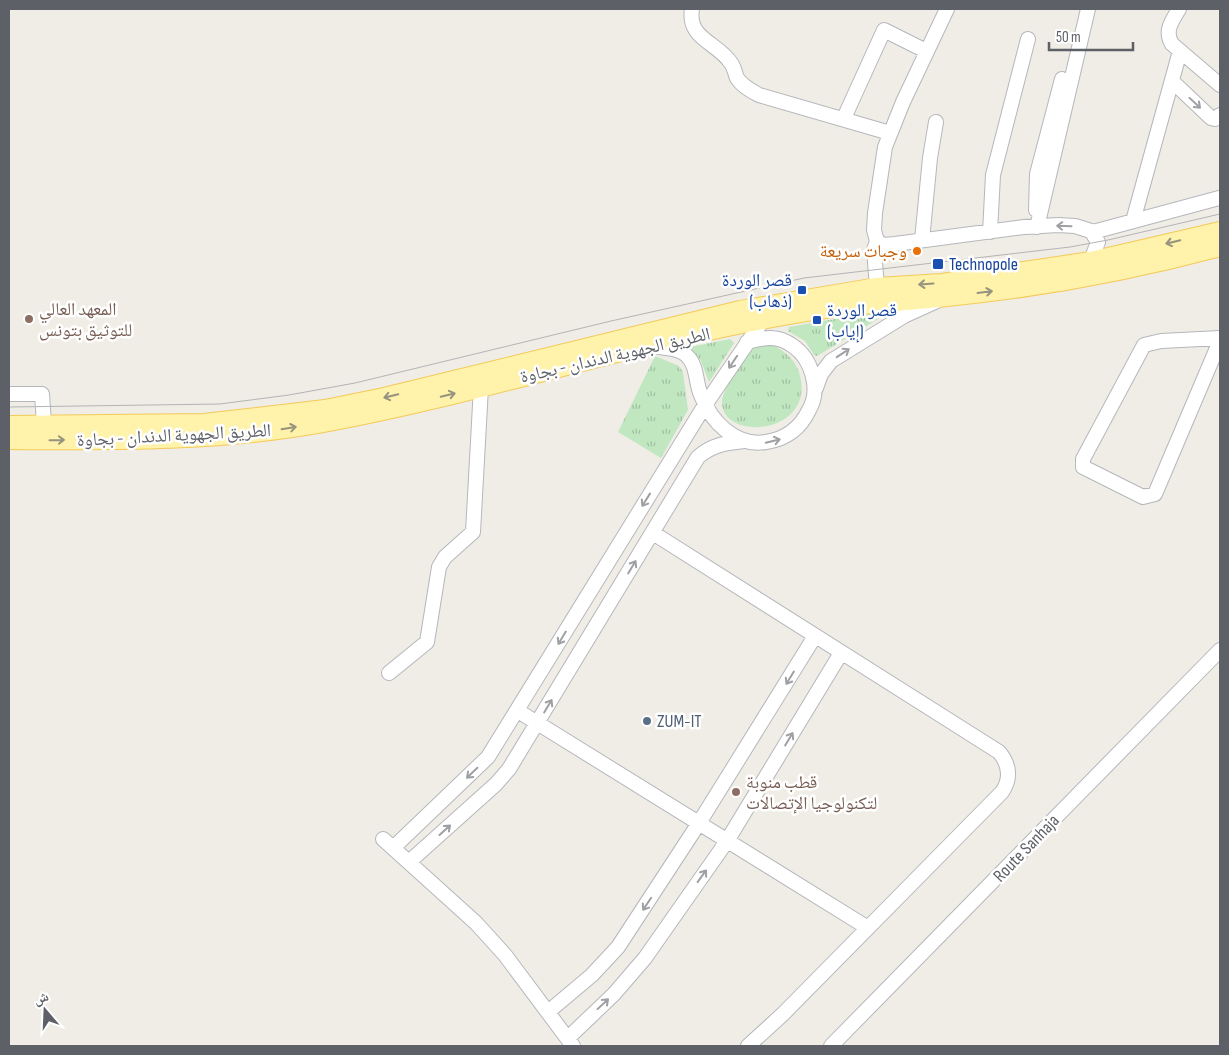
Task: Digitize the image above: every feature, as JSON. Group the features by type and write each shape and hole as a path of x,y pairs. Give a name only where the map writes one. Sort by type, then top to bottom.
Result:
{"main road":[{"name":"الطريق الجهوية الدندان - بجاوة","path":"9,425 33,430 145,440 264,432 391,410 648,346 877,295 942,282 1091,261 1220,231"},
{"name":"الطريق الجهوية الدندان - بجاوة","path":"9,440 33,430 204,423 325,409 384,397 740,310 788,301 877,295 947,297 1065,282 1145,267 1220,247"}],"street":[{"path":"692,9 692,24 696,33 732,63 737,77 745,87 759,95 844,118 890,133"},
{"path":"877,295 874,250 877,241 874,230 880,166 890,133 926,51 947,9"},
{"path":"1038,223 1088,9"},
{"path":"1179,9 1168,30 1168,37 1180,51 1220,85"},
{"path":"844,118 884,30 926,51"},
{"path":"990,232 993,175 1028,39"},
{"path":"1133,221 1180,51"},
{"path":"1038,223 1035,197 1037,174 1062,80"},
{"path":"1172,82 1211,118 1215,119 1220,115"},
{"path":"922,240 930,158 936,122"},
{"path":"877,241 883,245 990,232 1038,223 1075,226 1093,232 1219,198"},
{"path":"1065,282 1087,270 1098,244 1093,232"},
{"path":"409,862 496,784 509,769 698,458 708,449 720,444 744,441 760,444 776,441 791,433 803,422 811,407 814,391 821,374 831,361 904,316 947,297"},
{"path":"788,301 770,311 760,321 705,405 488,757 388,844 476,923 505,955 570,1042 645,958 727,841 841,652"},
{"path":"740,310 752,314 795,347 806,359 813,374 814,391"},
{"path":"747,342 765,336 781,338"},
{"path":"1220,340 1155,494 1143,497 1084,467 1083,459 1144,346 1161,341 1220,340"},
{"path":"648,346 676,350 684,354 694,368 700,395 705,405 723,428 744,441"},
{"path":"389,672 428,642 439,567 445,557 473,532 481,387"},
{"path":"9,394 42,394 33,430"},
{"path":"652,533 999,752 1008,770 1008,777 1002,792 748,1046"},
{"path":"548,1012 592,975 618,947 700,823 815,636"},
{"name":"Route Sanhaja","path":"831,1046 1220,650"},
{"path":"518,711 868,928"}],"green space":[{"path":"881,311 884,315 817,356 814,355 805,341 788,331 789,327"},
{"path":"730,339 734,343 709,382 701,361 690,347"},
{"path":"771,344 787,354 797,368 801,380 800,399 792,413 779,422 764,427 748,427 735,422 725,414 722,401 723,396 734,374 751,348 755,345"},
{"path":"655,356 679,366 683,372 688,410 661,458 618,432"}],"tram line":[{"path":"9,407 220,404 289,395 355,383 611,321 804,278 1070,247 1220,214"}],"place":[{"name":"وجبات سريعة","path":"917,251"},
{"name":"Technopole","path":"938,264"},
{"name":"قصر الوردة (ذهاب)","path":"802,290"},
{"name":"المعهد العالي للتوثيق بتونس","path":"29,319"},
{"name":"قصر الوردة (إياب)","path":"817,320"},
{"name":"ZUM-IT","path":"647,721"},
{"name":"قطب منوبة لتكنولوجيا الإتصالات","path":"736,792"}]}
